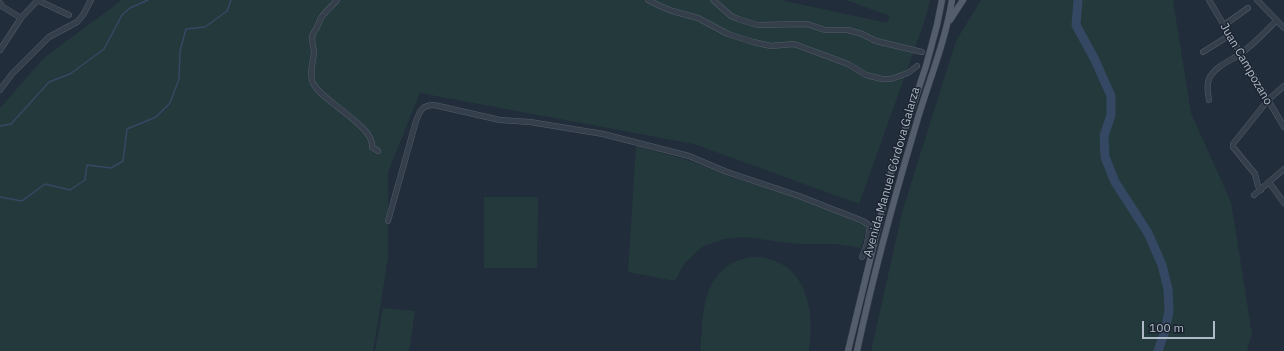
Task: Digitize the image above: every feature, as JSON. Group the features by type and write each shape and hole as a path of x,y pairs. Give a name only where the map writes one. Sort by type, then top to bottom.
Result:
{"main road":[{"name":"Avenida Manuel Córdova Galarza","path":"848,351 892,168 926,66 942,0"},
{"name":"Avenida Manuel Córdova Galarza","path":"857,351 892,206 915,126 949,21 952,0"},
{"path":"949,21 963,0"}],"street":[{"path":"0,50 21,18 37,0 69,15"},
{"path":"0,90 12,74 49,37 77,22 83,15 91,0"},
{"path":"337,0 321,17 316,29 313,32 312,37 314,48 312,79 315,87 349,115 363,129 371,141 372,147 378,152"},
{"path":"648,0 672,11 698,18 728,34 771,46 794,44 848,64 866,74 882,79 890,79 908,73 917,66"},
{"path":"713,0 731,16 757,25 807,24 826,30 848,30 862,34 876,41 922,52"},
{"name":"Juan Campozano","path":"1209,0 1284,127"},
{"path":"1257,0 1284,28"},
{"path":"0,3 3,7 21,18"},
{"path":"1224,25 1248,8"},
{"path":"1209,100 1207,87 1208,80 1211,75 1224,63 1241,54 1276,21"},
{"path":"1203,52 1230,35"},
{"path":"1260,190 1255,174 1233,147 1233,144 1268,100 1284,86"},
{"path":"388,221 420,110 425,106 434,105 500,120 530,122 603,134 689,156 727,172 799,196 863,221 870,226 870,231 862,257"},
{"path":"1254,195 1284,169"},
{"path":"1269,182 1284,203"}],"green space":[{"path":"122,0 781,0 887,23 890,16 846,0 930,0 925,20 859,204 694,144 420,93 388,172 388,258 373,351 0,351 0,108 45,57"},
{"path":"981,0 1173,0 1191,113 1231,202 1252,334 1247,351 871,351 903,209 956,41"},
{"path":"636,146 691,161 734,178 795,197 867,226 861,248 837,244 798,244 744,237 724,239 702,247 684,264 675,281 628,272"},
{"path":"484,197 538,197 537,268 484,268"},
{"path":"757,257 774,261 787,268 797,278 804,290 810,320 811,335 809,351 701,351 705,303 714,280 721,271 731,264 743,259"},
{"path":"383,308 415,311 409,351 375,351"}],"waterway":[{"path":"0,126 11,124 49,82 70,74 104,49 122,15 130,8 148,0"},
{"path":"0,197 22,201 45,184 70,190 85,180 87,165 111,168 123,161 127,129 156,117 170,103 179,79 180,51 186,29 205,27 227,11 231,0"},
{"path":"1078,0 1076,25 1095,60 1111,96 1111,115 1104,136 1105,157 1115,182 1148,233 1162,265 1168,289 1169,311 1165,331 1158,351"}]}
